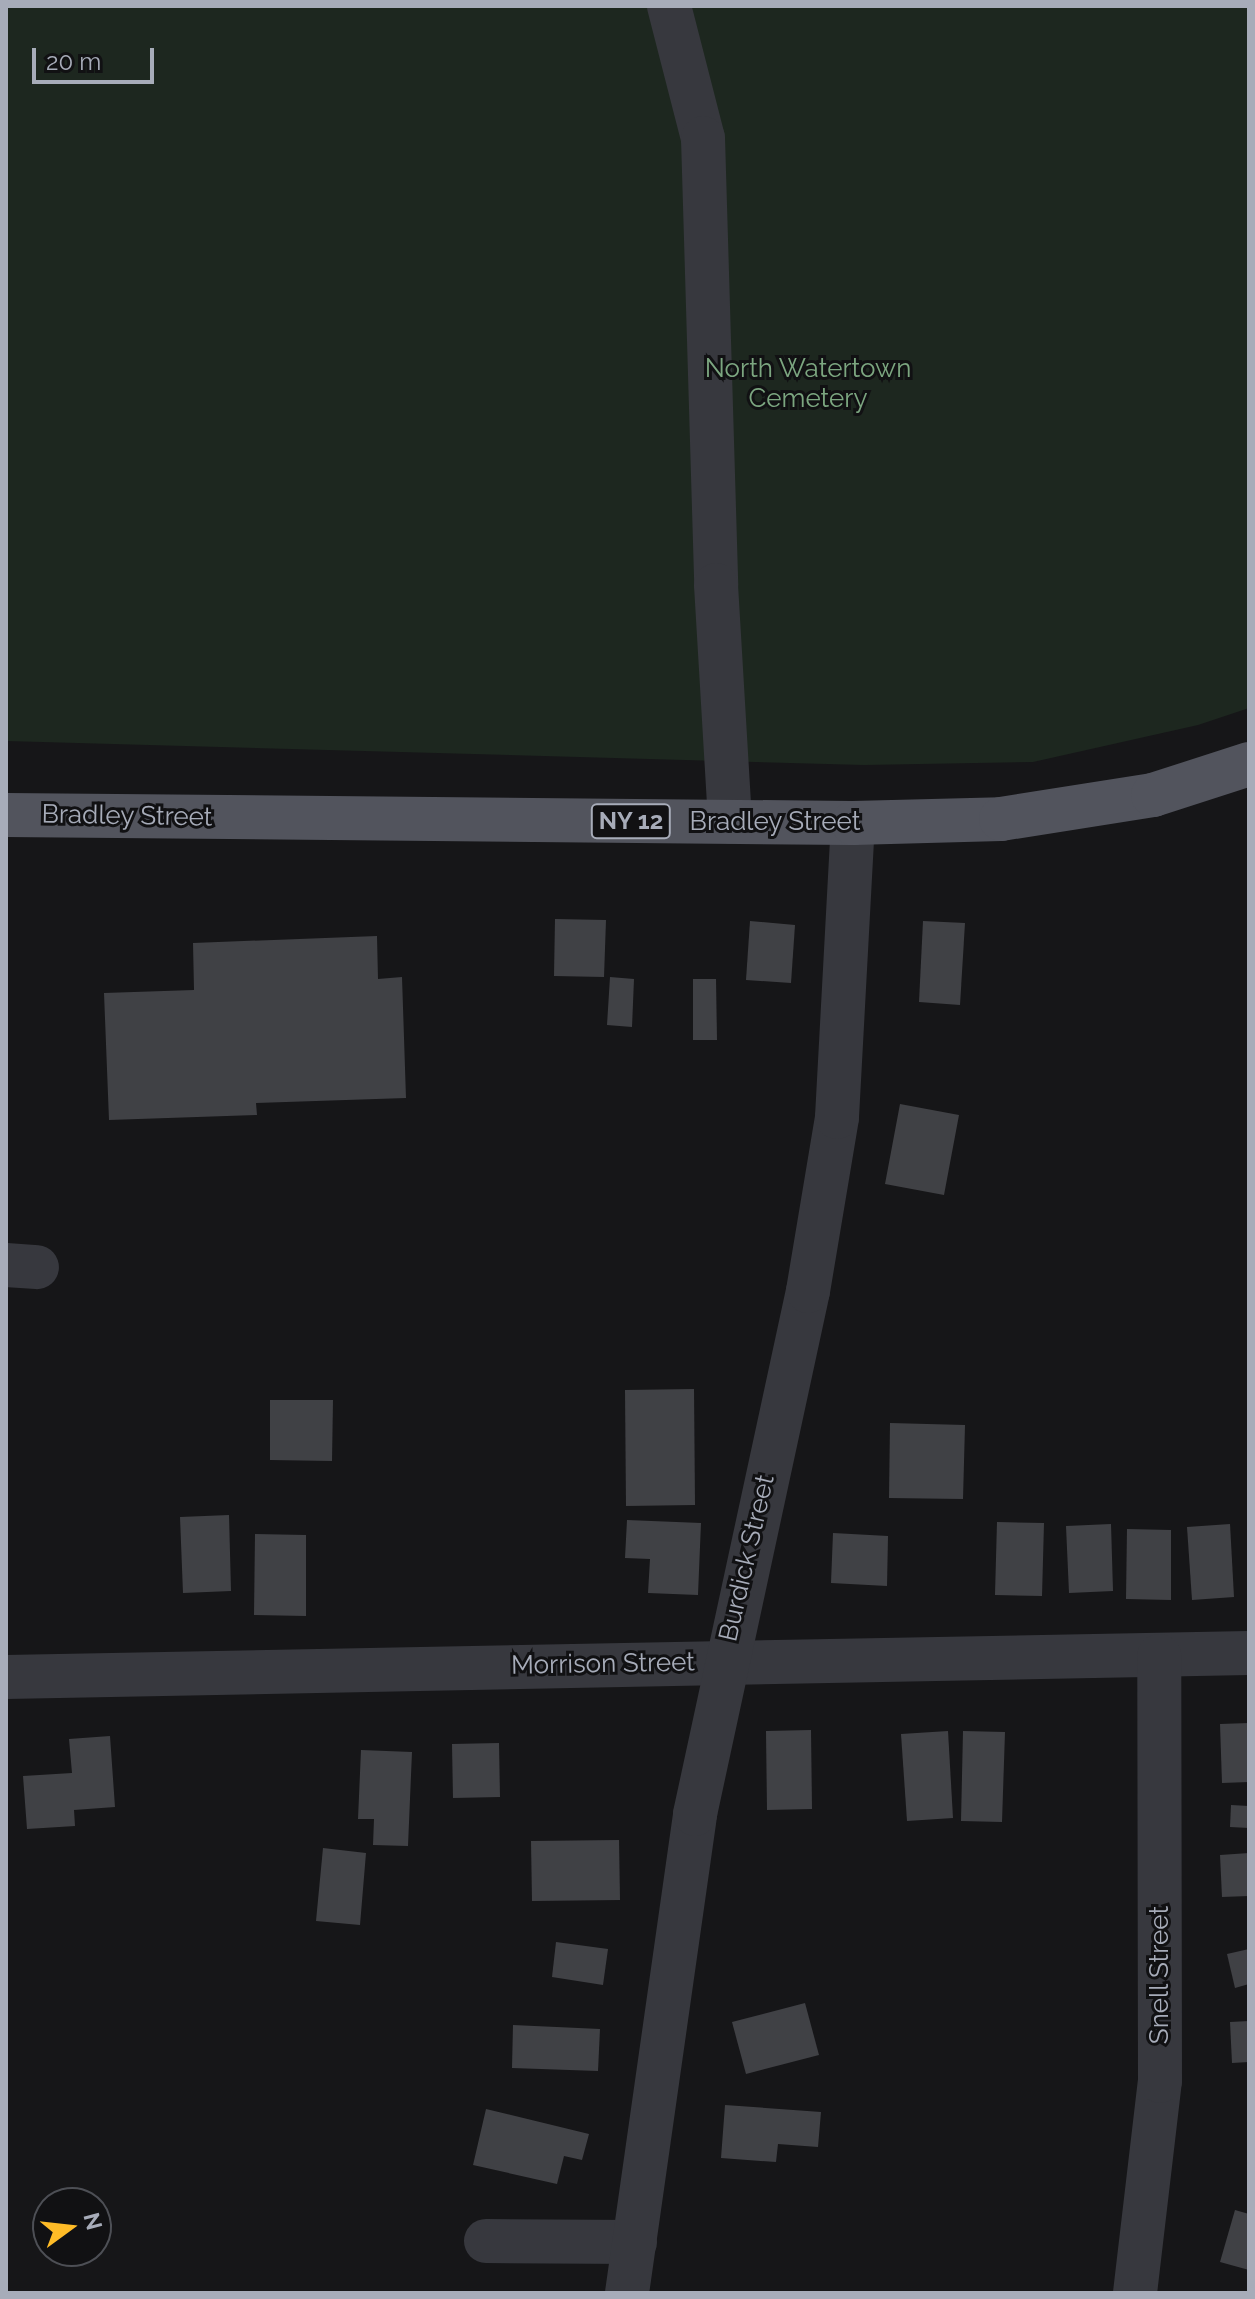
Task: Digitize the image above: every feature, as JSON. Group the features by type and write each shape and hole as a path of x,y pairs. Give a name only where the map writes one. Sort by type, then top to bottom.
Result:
{"main road":[{"name":"Bradley Street","path":"6,815 853,823 1001,819 1153,795 1249,764"}],"street":[{"path":"669,6 703,138 716,585 730,822"},
{"name":"Burdick Street","path":"627,2293 695,1814 724,1662 808,1291 837,1117 853,823"},
{"name":"Morrison Street","path":"6,1677 1249,1653"},
{"name":"Snell Street","path":"1135,2293 1160,2081 1159,1656"},
{"path":"486,2241 635,2242"}],"green space":[{"name":"North Watertown Cemetery","path":"6,6 1249,6 1249,708 1198,725 1033,762 864,765 6,741"}],"building":[{"path":"555,919 606,920 604,977 554,976"},
{"path":"750,921 795,925 791,983 746,980"},
{"path":"923,921 965,923 960,1005 919,1002"},
{"path":"377,936 378,979 402,977 406,1098 256,1103 257,1115 109,1120 104,993 194,990 193,943"},
{"path":"610,977 634,979 632,1027 607,1025"},
{"path":"693,979 716,979 717,1040 693,1040"},
{"path":"900,1104 959,1115 944,1195 885,1184"},
{"path":"694,1389 695,1505 626,1506 625,1390"},
{"path":"270,1400 333,1400 332,1461 270,1460"},
{"path":"890,1423 965,1425 963,1499 889,1498"},
{"path":"229,1515 231,1591 183,1593 180,1517"},
{"path":"627,1520 701,1523 698,1595 648,1593 650,1559 625,1558"},
{"path":"997,1522 1044,1523 1042,1596 995,1595"},
{"path":"1111,1524 1113,1591 1069,1593 1066,1526"},
{"path":"1230,1524 1234,1597 1192,1600 1187,1527"},
{"path":"1127,1529 1171,1530 1171,1600 1126,1599"},
{"path":"833,1533 888,1536 887,1586 831,1583"},
{"path":"255,1534 306,1535 306,1616 254,1615"},
{"path":"1249,1723 1249,1782 1222,1783 1220,1724"},
{"path":"811,1730 812,1809 767,1810 766,1731"},
{"path":"948,1731 953,1818 907,1821 901,1734"},
{"path":"963,1731 1005,1732 1002,1822 961,1821"},
{"path":"110,1736 115,1807 74,1810 75,1826 27,1829 23,1776 72,1773 69,1739"},
{"path":"499,1743 500,1797 453,1798 452,1744"},
{"path":"361,1750 412,1752 408,1846 373,1845 374,1819 358,1819"},
{"path":"1231,1805 1249,1806 1249,1828 1230,1827"},
{"path":"619,1840 620,1900 532,1901 531,1841"},
{"path":"323,1848 366,1853 360,1925 316,1921"},
{"path":"1249,1853 1249,1896 1222,1897 1220,1855"},
{"path":"556,1942 608,1949 603,1985 552,1977"},
{"path":"1249,1949 1249,1984 1235,1988 1227,1954"},
{"path":"805,2003 819,2055 746,2074 732,2022"},
{"path":"1249,2021 1249,2062 1232,2063 1230,2022"},
{"path":"513,2025 600,2029 598,2071 512,2068"},
{"path":"725,2105 821,2112 818,2147 778,2144 776,2162 721,2158"},
{"path":"486,2109 589,2134 582,2160 564,2156 557,2184 473,2165"},
{"path":"1235,2210 1249,2214 1249,2270 1220,2262"}]}
